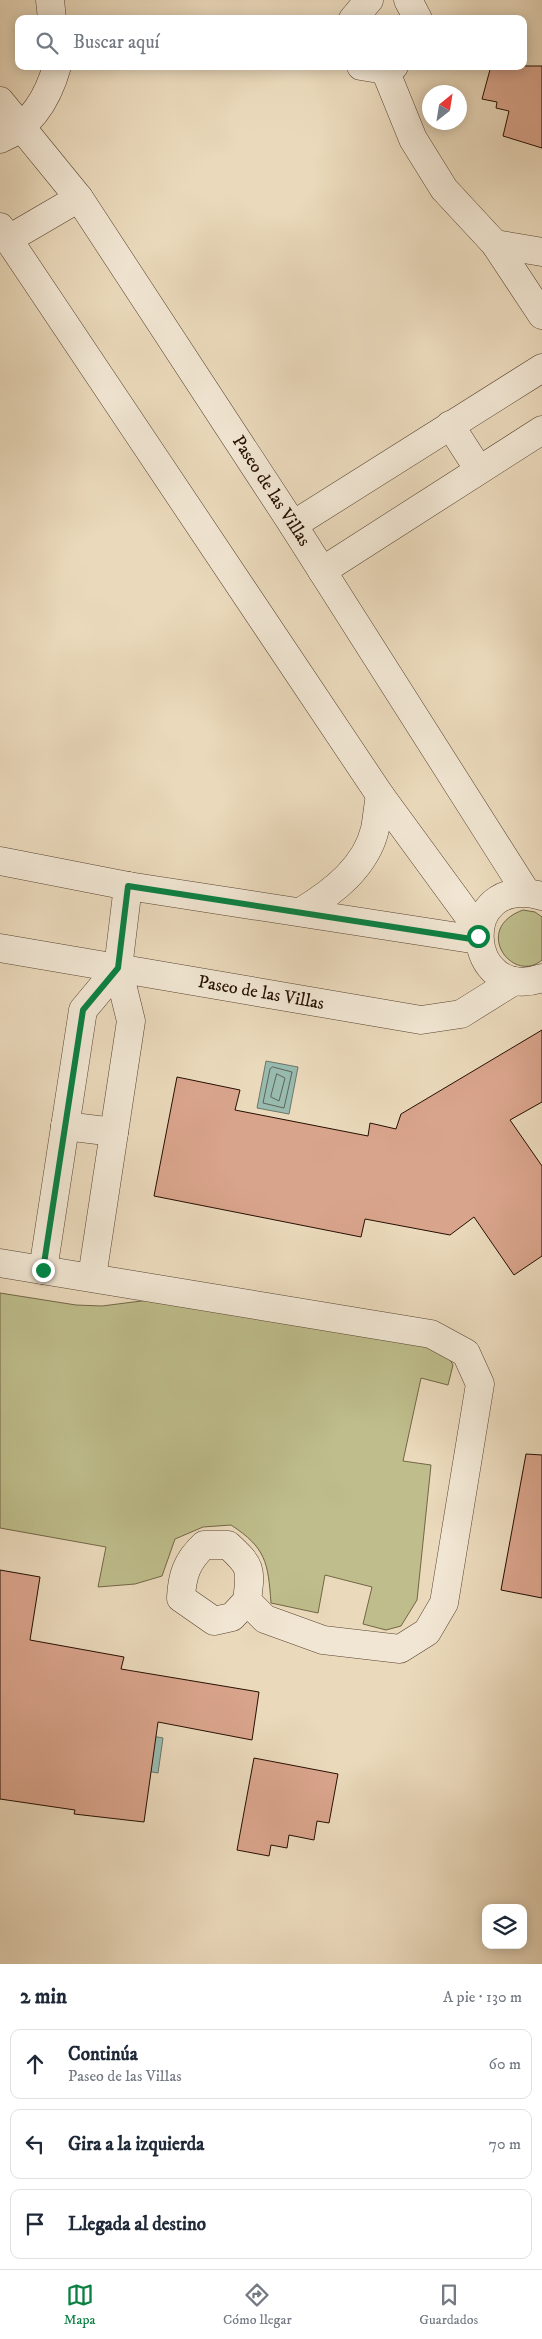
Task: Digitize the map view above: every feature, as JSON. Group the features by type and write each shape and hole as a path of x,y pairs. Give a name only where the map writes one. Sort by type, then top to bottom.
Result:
{"street":[{"path":"50,0 52,15"},
{"path":"356,15 369,0"},
{"path":"408,0 416,15"},
{"path":"11,133 40,108 51,88 56,70"},
{"path":"381,70 413,139 444,189 495,244 542,315"},
{"name":"Paseo de las Villas","path":"0,101 11,133 79,198 534,894"},
{"path":"79,198 3,234 380,795 478,934 481,954 489,966 500,976 514,981 527,982 542,978"},
{"path":"495,244 542,252"},
{"path":"293,525 542,368"},
{"path":"450,425 479,470"},
{"path":"322,571 542,430"},
{"path":"302,911 333,892 358,864 374,831 380,795"},
{"path":"0,861 128,886 478,934"},
{"path":"92,1277 131,1021 118,968 128,886"},
{"path":"478,934 490,906 514,892 534,894"},
{"name":"Paseo de las Villas","path":"0,948 421,1020 461,1014 514,981"},
{"path":"43,1270 83,1010 118,968"},
{"path":"65,1126 114,1132"},
{"path":"0,1263 431,1334 466,1353 480,1384 444,1603 427,1632 400,1649 323,1640 265,1619 247,1601"}],"shaded area":[{"path":"523,910 535,912 542,917 542,960 531,966 519,965 510,960 502,952 499,941 500,929 508,919"},
{"path":"0,1293 76,1305 102,1306 165,1298 426,1344 448,1356 453,1365 448,1385 421,1378 403,1461 431,1465 417,1600 401,1626 386,1630 363,1624 372,1587 325,1575 318,1613 271,1603 263,1557 252,1541 231,1525 203,1527 175,1539 162,1576 135,1584 98,1587 106,1547 0,1528"}],"water":[{"path":"266,1061 298,1067 289,1114 257,1108"},
{"path":"135,1733 163,1738 158,1773 129,1768"}],"building":[{"path":"527,66 542,66 542,148 503,136 509,111 496,108 497,102 482,99 490,70 527,70"},
{"path":"542,1030 542,1102 510,1120 542,1166 542,1256 514,1275 474,1217 450,1235 365,1219 361,1237 154,1196 177,1077 240,1090 235,1110 368,1136 370,1123 396,1129 401,1114"},
{"path":"526,1454 542,1455 542,1598 501,1590"},
{"path":"0,1570 40,1577 30,1640 124,1657 121,1669 259,1692 252,1740 158,1722 144,1822 74,1814 75,1810 0,1799"},
{"path":"254,1758 338,1774 329,1823 317,1821 314,1840 289,1835 287,1848 271,1845 269,1856 237,1850"}],"route":[{"path":"43,1270 83,1010 118,968 128,886 302,911 478,940 478,936"}]}
